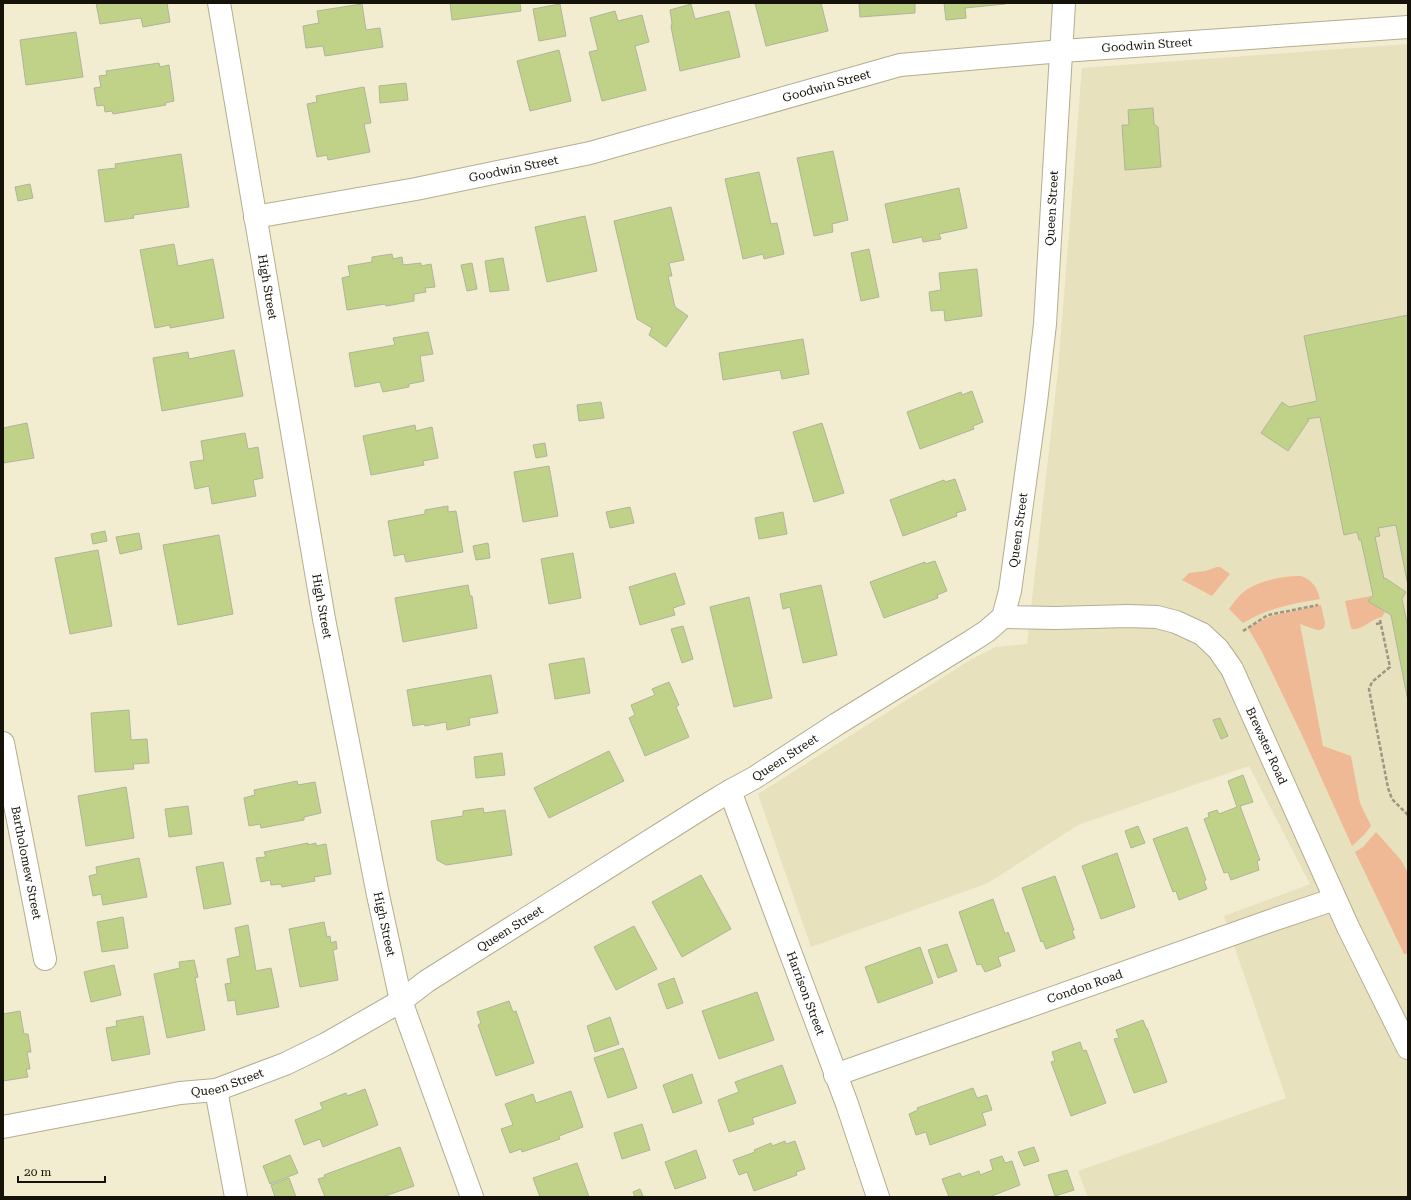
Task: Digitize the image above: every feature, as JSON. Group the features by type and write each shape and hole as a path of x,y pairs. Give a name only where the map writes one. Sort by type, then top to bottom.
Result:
{"street":[{"name":"High Street","path":"219,3 324,619 378,895 401,1001 472,1197"},
{"name":"Queen Street","path":"3,1127 180,1093 216,1090 285,1064 326,1044 401,1001 427,981 970,642 987,631 1002,617 1010,591 1043,340 1064,3"},
{"name":"Goodwin Street","path":"255,217 416,189 590,153 900,65 1062,51 1408,27"},
{"name":"Brewster Road","path":"1002,617 1157,617 1176,622 1202,634 1218,649 1232,669 1348,928 1408,1048"},
{"name":"Bartholomew Street","path":"3,743 45,959"},
{"name":"Harrison Street","path":"730,791 835,1075 878,1197"},
{"name":"Condon Road","path":"835,1075 1266,922 1335,899"},
{"path":"216,1090 236,1197"}],"path":[{"path":"1243,631 1268,615 1318,604"},
{"path":"1376,624 1380,621 1390,667 1372,682 1369,689 1388,788 1392,799 1408,815"}],"shaded area":[{"path":"1408,44 1408,1197 1088,1197 1078,1171 1286,1098 1224,916 1310,884 1249,766 1078,825 988,883 811,947 758,794 970,660 996,647 1027,644 1058,371 1082,68"},
{"path":"1220,567 1230,574 1212,596 1182,580 1189,573 1205,571"},
{"path":"1288,576 1301,576 1309,580 1314,585 1320,599 1271,610 1243,623 1229,609 1241,594 1251,587 1273,579"},
{"path":"1371,596 1369,601 1385,612 1382,617 1363,627 1352,629 1345,601"},
{"path":"1321,605 1325,623 1324,628 1317,630 1300,624 1323,746 1351,756 1360,803 1371,826 1352,846 1301,733 1262,652 1248,628 1271,616"},
{"path":"1376,832 1401,860 1408,873 1408,954 1404,954 1355,852 1363,847"}],"building":[{"path":"96,3 167,3 170,22 143,27 141,18 100,24"},
{"path":"450,3 520,3 521,11 452,20"},
{"path":"755,3 821,3 828,31 766,46"},
{"path":"859,3 915,3 915,13 860,17"},
{"path":"944,3 1007,3 965,8 966,18 946,20"},
{"path":"362,4 366,30 380,28 383,47 325,56 323,46 306,48 303,26 319,23 317,11"},
{"path":"560,4 566,36 539,41 533,9"},
{"path":"691,4 695,19 729,11 740,57 680,71 671,27 672,23 670,10"},
{"path":"615,11 618,21 642,15 649,42 635,46 646,90 602,101 589,52 598,50 590,18"},
{"path":"76,32 83,77 26,85 20,40"},
{"path":"559,50 571,101 530,111 517,61"},
{"path":"159,63 160,67 169,65 174,101 165,103 166,105 113,114 112,111 105,112 104,105 97,106 94,88 101,87 99,76 107,75 106,71"},
{"path":"406,83 408,100 380,103 379,86"},
{"path":"364,87 371,123 364,124 370,152 328,160 327,155 317,157 307,104 317,102 316,96"},
{"path":"1153,108 1154,124 1158,127 1161,167 1125,170 1122,125 1129,125 1128,110"},
{"path":"833,151 848,220 832,224 833,232 814,236 797,158"},
{"path":"181,154 189,207 133,215 134,218 105,222 98,170 116,168 115,164"},
{"path":"759,172 771,224 777,223 784,254 764,259 763,254 743,259 725,179"},
{"path":"30,184 33,198 18,201 15,187"},
{"path":"959,188 967,228 939,234 941,239 923,242 922,237 893,243 885,204"},
{"path":"671,207 684,260 669,263 672,276 668,276 675,307 688,316 666,347 649,335 652,328 637,319 614,221"},
{"path":"585,216 597,271 547,282 535,227"},
{"path":"174,244 178,266 213,259 224,318 170,328 170,325 155,328 140,250"},
{"path":"869,249 879,297 861,301 851,253"},
{"path":"392,254 393,259 402,257 403,265 421,263 421,266 431,264 435,287 425,288 426,292 414,294 414,301 386,306 385,304 347,310 342,278 350,276 348,266 372,262 372,257"},
{"path":"503,258 509,290 490,292 485,261"},
{"path":"472,263 477,289 467,291 461,265"},
{"path":"977,269 982,316 945,321 944,310 931,311 929,292 941,290 939,273"},
{"path":"1408,315 1408,586 1396,525 1378,528 1380,536 1375,537 1384,579 1385,578 1406,592 1402,599 1408,628 1408,701 1391,615 1368,601 1373,595 1361,540 1359,540 1357,532 1344,535 1320,417 1307,419 1309,420 1288,451 1261,433 1282,402 1289,407 1317,401 1304,336"},
{"path":"428,332 433,354 420,356 424,381 409,384 409,387 383,392 380,382 355,387 349,353 395,345 393,338"},
{"path":"803,339 809,374 782,379 780,370 723,380 719,353"},
{"path":"234,350 243,396 162,411 153,358 188,352 189,359"},
{"path":"972,391 983,422 973,426 974,429 920,449 907,412 961,392 962,395"},
{"path":"601,402 604,418 579,421 577,405"},
{"path":"27,423 34,458 3,463 3,428"},
{"path":"822,423 844,493 814,502 793,432"},
{"path":"415,425 416,431 432,427 438,458 423,461 424,465 371,475 363,436"},
{"path":"245,433 248,449 258,447 263,478 253,480 256,496 212,504 209,486 195,489 190,462 204,460 201,441"},
{"path":"545,443 547,456 536,458 533,445"},
{"path":"549,466 558,516 523,522 514,472"},
{"path":"955,479 966,510 956,513 957,516 903,536 890,500 944,480 945,482"},
{"path":"448,506 448,512 456,511 463,552 406,562 404,554 394,556 388,521 425,514 425,510"},
{"path":"630,507 634,523 610,528 606,512"},
{"path":"783,512 787,534 759,539 755,518"},
{"path":"105,531 107,541 93,544 91,534"},
{"path":"139,533 142,549 120,554 116,537"},
{"path":"219,535 233,614 178,625 163,545"},
{"path":"488,543 490,558 476,560 473,546"},
{"path":"98,550 112,626 70,634 55,558"},
{"path":"573,553 581,598 549,604 541,559"},
{"path":"935,561 947,591 937,595 938,598 884,618 870,582 925,562 925,564"},
{"path":"675,573 685,604 673,608 675,615 640,625 629,587"},
{"path":"468,585 470,596 472,596 477,628 403,642 395,598"},
{"path":"821,585 837,655 803,663 790,607 783,609 780,594"},
{"path":"749,597 772,698 734,707 710,607"},
{"path":"683,626 693,659 682,663 671,629"},
{"path":"584,658 590,693 555,699 549,664"},
{"path":"491,675 498,713 469,718 470,725 447,730 446,722 425,726 424,724 413,726 407,690"},
{"path":"669,682 679,705 676,707 689,737 645,756 629,718 635,715 631,705 655,695 652,689"},
{"path":"129,710 131,740 147,739 149,763 133,764 134,769 95,772 91,713"},
{"path":"1220,718 1228,736 1221,739 1213,720"},
{"path":"609,751 624,781 549,818 534,788"},
{"path":"502,753 505,775 476,778 474,757"},
{"path":"1243,775 1253,802 1240,806 1260,860 1257,861 1259,870 1231,880 1228,872 1224,873 1204,819 1209,817 1208,813 1217,810 1219,814 1237,807 1228,781"},
{"path":"297,781 298,785 315,782 321,813 304,817 304,820 261,828 260,824 249,826 244,798 255,795 254,790"},
{"path":"126,787 134,838 86,846 78,796"},
{"path":"188,806 192,834 169,837 165,809"},
{"path":"483,808 484,813 505,810 512,855 446,865 437,860 431,821 463,816 463,811"},
{"path":"1138,826 1145,843 1131,848 1125,831"},
{"path":"1187,827 1206,880 1204,881 1207,889 1179,900 1176,891 1173,892 1153,839"},
{"path":"308,843 308,845 316,843 316,846 326,844 331,874 314,877 315,881 282,887 281,884 271,885 270,880 261,882 256,858 266,857 264,852"},
{"path":"1117,853 1135,907 1101,919 1082,866"},
{"path":"139,858 147,897 103,905 101,894 93,896 89,876 97,874 96,867"},
{"path":"223,862 231,904 204,909 196,867"},
{"path":"701,875 731,929 682,957 652,902"},
{"path":"1055,876 1074,930 1072,931 1075,938 1046,949 1043,941 1041,942 1022,888"},
{"path":"993,899 1005,934 1008,932 1015,951 998,957 1001,966 985,972 981,964 977,965 959,912"},
{"path":"123,917 128,948 102,952 97,922"},
{"path":"324,922 327,937 330,936 331,943 336,941 337,949 333,950 338,980 300,987 289,929"},
{"path":"248,925 256,971 271,968 279,1007 237,1015 235,1000 228,1001 225,984 231,983 227,959 240,956 235,928"},
{"path":"634,926 657,969 616,990 594,947"},
{"path":"947,944 957,971 938,978 928,950"},
{"path":"920,947 933,983 878,1003 865,967"},
{"path":"194,960 198,977 195,978 205,1030 167,1038 154,974 180,968 179,962"},
{"path":"114,965 121,995 91,1002 84,972"},
{"path":"674,978 683,1003 667,1009 658,984"},
{"path":"757,992 774,1040 719,1059 702,1011"},
{"path":"509,1001 513,1012 516,1011 534,1063 496,1076 478,1025 481,1023 477,1012"},
{"path":"20,1011 24,1034 28,1034 31,1052 27,1052 30,1069 26,1069 28,1077 3,1081 3,1014"},
{"path":"143,1016 150,1054 112,1061 106,1028 117,1026 116,1021"},
{"path":"610,1017 619,1044 595,1052 587,1026"},
{"path":"1143,1020 1167,1082 1134,1093 1114,1039 1119,1038 1116,1030"},
{"path":"1080,1042 1083,1051 1086,1050 1106,1103 1071,1116 1051,1062 1055,1061 1052,1052"},
{"path":"623,1048 637,1088 608,1098 594,1058"},
{"path":"782,1065 796,1103 752,1118 754,1124 729,1132 718,1100 739,1092 735,1082"},
{"path":"692,1074 702,1103 673,1113 663,1085"},
{"path":"973,1088 977,1098 987,1095 992,1110 982,1113 986,1125 930,1145 926,1132 916,1135 909,1114 918,1110 917,1108"},
{"path":"365,1089 378,1125 323,1147 320,1139 304,1145 295,1120 323,1109 320,1103 346,1093 347,1096"},
{"path":"571,1091 583,1127 559,1136 560,1139 522,1152 521,1149 510,1153 501,1129 513,1125 505,1104 533,1094 536,1103"},
{"path":"642,1124 650,1150 622,1159 614,1133"},
{"path":"785,1141 786,1144 795,1141 805,1169 796,1172 797,1175 754,1191 747,1172 739,1175 733,1160 755,1152 754,1150 771,1143 772,1146"},
{"path":"400,1147 414,1186 382,1197 325,1197 318,1179 325,1177 324,1175"},
{"path":"1034,1147 1039,1161 1024,1166 1018,1152"},
{"path":"696,1150 706,1178 675,1189 665,1162"},
{"path":"290,1155 298,1173 270,1184 263,1166"},
{"path":"1002,1156 1005,1163 1012,1161 1020,1185 989,1197 949,1197 942,1179 960,1173 962,1177 979,1171 980,1175 993,1170 990,1160"},
{"path":"577,1163 589,1197 540,1197 533,1178"},
{"path":"1067,1170 1074,1190 1055,1196 1048,1175"},
{"path":"289,1178 296,1197 275,1197 271,1185"},
{"path":"640,1189 643,1196 635,1197 633,1192"}]}
